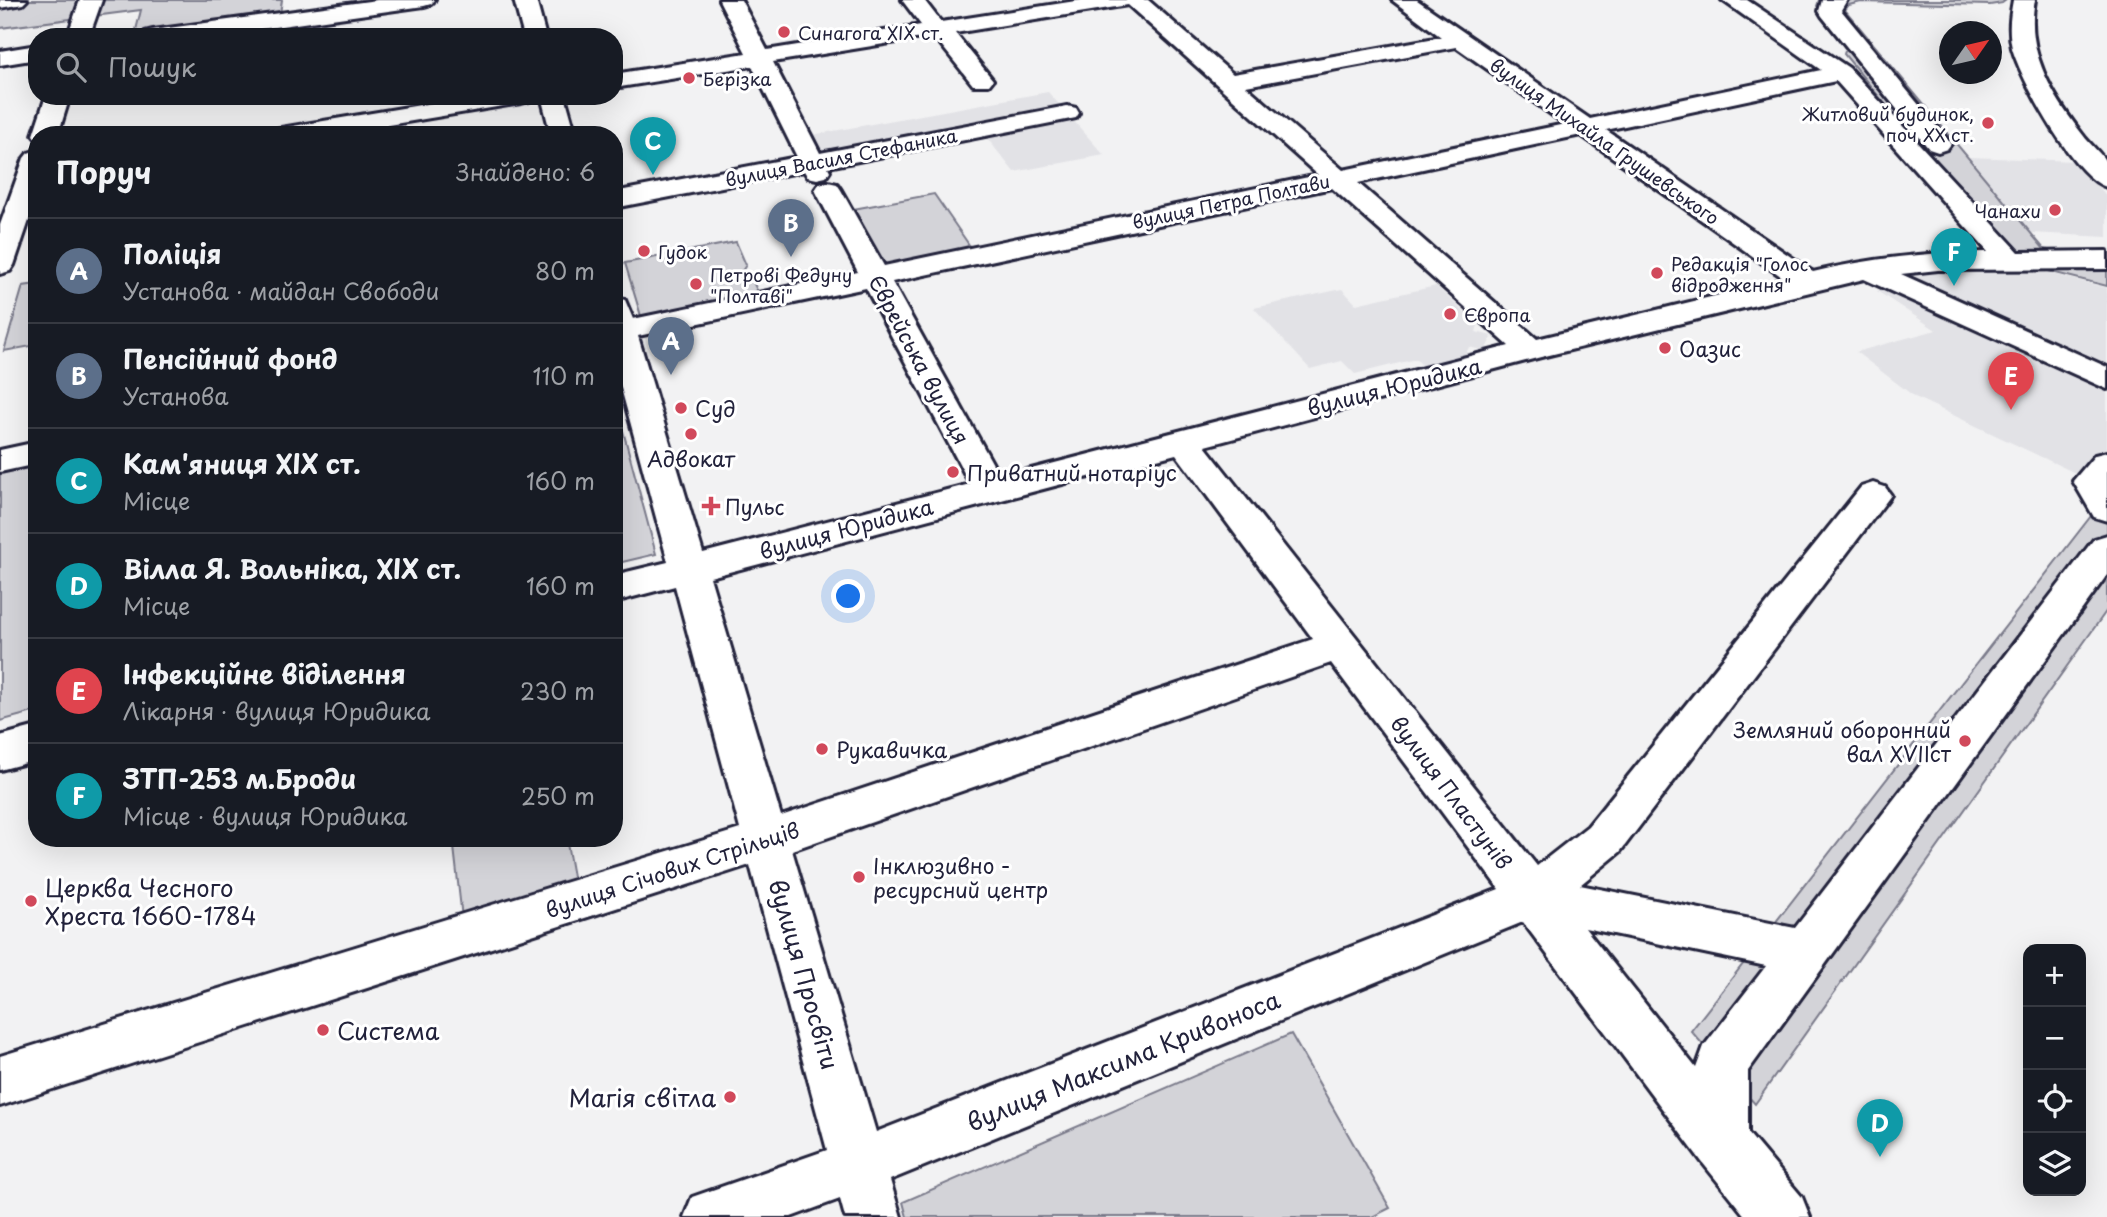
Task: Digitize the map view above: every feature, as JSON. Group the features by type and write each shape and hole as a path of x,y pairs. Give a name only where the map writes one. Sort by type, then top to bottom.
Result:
{"street":[{"path":"0,2 16,0"},
{"path":"196,28 281,10 319,14 425,0"},
{"path":"525,0 533,28"},
{"name":"Єврейська вулиця","path":"730,0 819,175 990,491"},
{"path":"913,0 981,80"},
{"path":"623,80 1122,0"},
{"path":"1135,0 1339,178 1531,351"},
{"name":"вулиця Михайла Грушевського","path":"1403,0 1808,282"},
{"path":"1733,0 1841,74 2028,259 2107,275"},
{"path":"1836,0 1830,4 1830,11 2028,259"},
{"path":"2024,0 2021,7 2022,39 2032,76 2052,111 2107,178"},
{"path":"319,14 320,28"},
{"path":"1229,82 1460,40"},
{"path":"0,58 28,53"},
{"name":"вулиця Петра Полтави","path":"623,322 875,276 1841,74"},
{"path":"48,126 55,105"},
{"path":"308,126 323,118 440,105"},
{"path":"556,105 561,126"},
{"name":"вулиця Василя Стефаника","path":"623,199 819,175 1067,113"},
{"path":"0,184 28,173"},
{"path":"0,265 28,188"},
{"name":"вулиця Юридика","path":"623,587 1531,351 1866,269 1938,261 2107,260"},
{"path":"1866,269 2107,379"},
{"name":"вулиця Просвіти","path":"623,346 691,569 873,1217"},
{"name":"вулиця Пластунів","path":"1183,440 1721,1143 1782,1217"},
{"path":"0,461 28,455"},
{"path":"2107,463 2090,481 2107,509"},
{"path":"1532,897 1604,839 1873,495"},
{"path":"1721,1143 1722,1064 2107,548"},
{"name":"вулиця Січових Стрільців","path":"0,1081 766,840 1339,645"},
{"path":"0,753 28,745"},
{"path":"1532,897 1543,897 1628,917 1805,952"},
{"name":"вулиця Максима Кривоноса","path":"712,1217 858,1166 1532,897"}],"shaded area":[{"path":"0,0 282,0 280,14 178,28 136,28 141,10 0,28"},
{"path":"1819,0 2006,0 1990,5 1861,2 1849,5 1845,10 2044,249 2107,264 2107,286 2024,265 1980,220 1844,54 1845,51 1850,51 1817,6"},
{"path":"1048,92 1104,155 1014,172 983,133 819,162 806,136"},
{"path":"1968,157 2074,161 2107,196 2107,237 2032,233"},
{"path":"934,194 974,252 881,271 848,210"},
{"path":"736,242 746,265 742,276 753,282 758,292 641,316 625,263"},
{"path":"2023,266 2107,288 2107,488 1915,397 1856,352 1936,330 1877,291 1922,274"},
{"path":"28,285 28,347 4,351 23,286"},
{"path":"1436,286 1478,325 1476,332 1492,336 1485,351 1469,347 1465,356 1423,366 1416,359 1355,374 1342,361 1310,369 1254,308 1342,289 1356,304"},
{"path":"623,431 656,554 623,562"},
{"path":"28,468 28,713 0,721 0,473"},
{"name":"Земляний оборонний вал XVIIст","path":"2107,508 2107,610 1755,1104 1691,1031 2091,516"},
{"path":"454,847 568,847 574,882 462,918"},
{"path":"1291,1034 1390,1208 1372,1217 907,1217 903,1202"}],"place":[{"name":"Синагога XIX ст.","path":"784,32"},
{"name":"Берізка","path":"689,78"},
{"name":"Житловий будинок, поч XX ст.","path":"1988,123"},
{"name":"Кам'яниця XIX ст.","path":"653,175"},
{"name":"Чанахи","path":"2055,210"},
{"name":"Гудок","path":"644,251"},
{"name":"Пенсійний фонд","path":"791,257"},
{"name":"Редакція \"Голос відродження\"","path":"1657,273"},
{"name":"Петрові Федуну \"Полтаві\"","path":"696,284"},
{"name":"ЗТП-253 м.Броди","path":"1954,286"},
{"name":"Європа","path":"1450,314"},
{"name":"Оазис","path":"1665,348"},
{"name":"Поліція","path":"671,375"},
{"name":"Cуд","path":"681,408"},
{"name":"Інфекційне віділення","path":"2011,410"},
{"name":"Адвокат","path":"691,434"},
{"name":"Приватний нотаріус","path":"953,472"},
{"name":"Пульс","path":"711,506"},
{"name":"Земляний оборонний вал XVIIст","path":"1965,741"},
{"name":"Рукавичка","path":"822,749"},
{"name":"Інклюзивно - ресурсний центр","path":"859,877"},
{"name":"Церква Чесного Хреста 1660-1784","path":"31,901"},
{"name":"Система","path":"323,1030"},
{"name":"Магія світла","path":"730,1097"},
{"name":"Вілла Я. Вольніка, XIX ст.","path":"1880,1157"}]}
